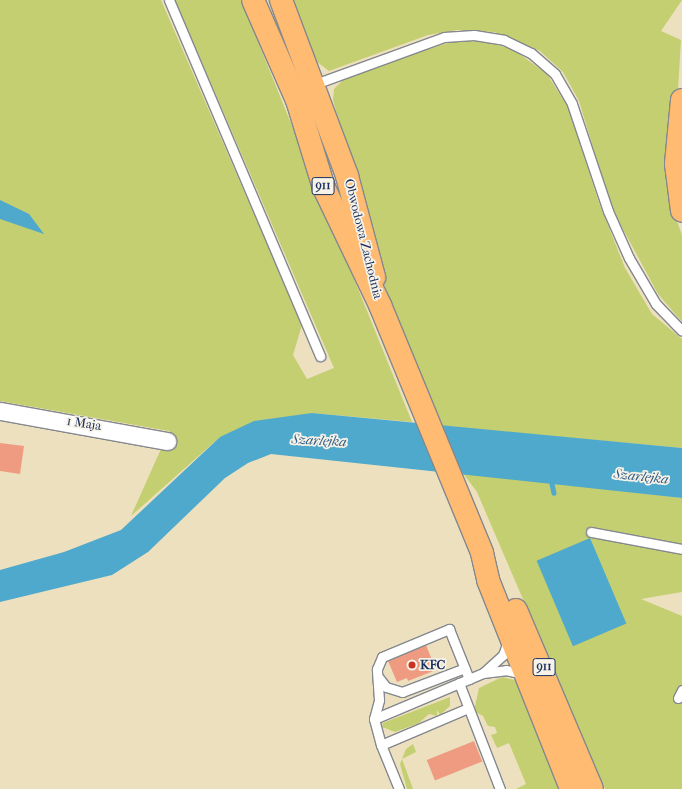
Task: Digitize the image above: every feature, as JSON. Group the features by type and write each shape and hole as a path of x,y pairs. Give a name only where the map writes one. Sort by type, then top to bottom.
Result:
{"main road":[{"name":"Obwodowa Zachodnia","path":"253,0 296,100 324,188 380,305"},
{"name":"Obwodowa Zachodnia","path":"281,0 315,84 347,176 380,305"},
{"path":"682,100 676,164 682,211"},
{"name":"911","path":"380,305 461,506 482,553 488,580 511,634 571,789"},
{"name":"911","path":"482,553 501,576 542,664 592,789"}],"street":[{"name":"1 Maja","path":"0,411 167,441"}],"lane":[{"path":"169,0 320,356"},
{"path":"315,84 444,37 474,35 504,40 531,53 555,74 572,104 608,211 629,258 656,304 682,332"},
{"path":"591,532 682,549"},
{"path":"399,789 381,745 374,719 379,678 377,669 382,657 449,629 469,679"},
{"path":"483,674 503,655 511,634"},
{"path":"379,678 386,688 402,692 464,668"},
{"path":"374,719 483,674 506,670 527,675"},
{"path":"459,683 500,789"},
{"path":"678,698 682,690"},
{"path":"381,745 468,708"}],"green space":[{"path":"0,0 161,0 302,325 293,355 307,379 334,368 175,0 241,0 412,422 312,413 220,437 131,516 169,431 0,401"},
{"path":"291,0 682,0 661,31 681,40 671,205 682,235 682,322 658,294 611,207 579,101 563,72 540,51 494,32 457,30 428,35 329,71 316,61"},
{"path":"483,41 514,50 547,74 569,109 598,200 625,268 652,314 682,339 682,448 439,426 394,319 333,100 334,89 344,79 410,55 451,42"},
{"path":"462,472 682,498 682,592 641,599 682,616 682,789 606,789 603,786 477,492"},
{"path":"502,677 518,681 564,789 516,789 526,784 509,743 497,748 491,735 497,733 495,727 488,726 483,716 474,711 479,688"},
{"path":"450,697 450,706 440,715 437,710 437,716 429,714 419,723 395,732 382,727 383,723"},
{"path":"413,744 416,752 402,759 406,749"},
{"path":"402,759 413,789 407,789 400,764"}],"water":[{"path":"0,200 29,214 44,234 0,219"},
{"name":"Szarlejka","path":"312,413 682,448 682,498 271,454 248,463 225,478 148,552 112,575 0,602 0,570 64,552 121,530 220,437 254,421"},
{"path":"590,538 626,624 573,646 537,561"}],"building":[{"path":"0,443 24,446 20,474 0,471"},
{"name":"KFC","path":"426,645 436,670 408,681 407,678 397,682 388,661"},
{"path":"474,741 482,761 435,781 427,760"}],"waterway":[{"path":"551,479 554,493"}],"place":[{"name":"KFC","path":"412,665"}]}
